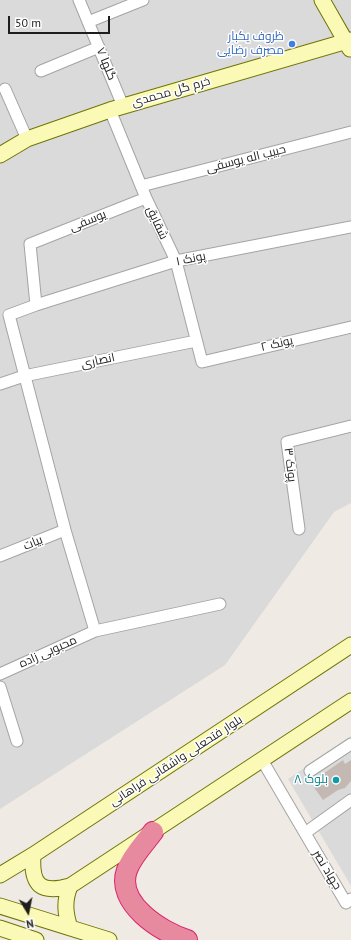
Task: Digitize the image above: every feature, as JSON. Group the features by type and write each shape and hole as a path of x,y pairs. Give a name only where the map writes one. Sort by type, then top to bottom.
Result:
{"highway":[{"path":"153,832 132,861 127,871 125,882 128,894 133,904 146,918 180,938 187,940"}],"main road":[{"path":"322,0 349,43"},
{"name":"خرم گل محمدی","path":"0,155 27,139 116,108 349,43"},
{"name":"بلوار فتحعلی واشقانی فراهانی","path":"0,875 33,855 351,645"},
{"path":"33,855 33,872 37,882 43,887 56,890 70,886 351,701"},
{"path":"70,886 66,897 65,914 70,928"},
{"path":"0,906 108,940"},
{"path":"0,928 36,940"}],"street":[{"name":"گلها ۷","path":"79,0 99,47 116,108"},
{"path":"88,22 143,0"},
{"path":"41,71 99,47"},
{"path":"5,89 27,139"},
{"name":"شقایق","path":"116,108 141,186 176,261 202,362"},
{"name":"حبیب اله یوسفی","path":"141,186 351,132"},
{"name":"یوسفی","path":"36,305 30,244 146,198"},
{"name":"پونک ۱","path":"24,376 9,315 36,305 176,261 351,227"},
{"name":"پونک ۲","path":"202,362 351,327"},
{"name":"انصاری","path":"0,384 24,376 196,341"},
{"path":"24,376 65,530 95,631"},
{"name":"پونک ۳","path":"299,529 287,442 351,426"},
{"name":"بیات","path":"0,556 65,530"},
{"name":"محبوبی زاده","path":"0,674 95,631 220,604"},
{"path":"0,687 17,741"},
{"path":"310,772 351,744"},
{"name":"جهاد نصر","path":"262,760 346,903 351,900"},
{"path":"305,833 351,800"}],"shaded area":[{"path":"0,0 351,0 351,503 334,512 225,665 0,809"},
{"path":"351,736 351,886 288,779"}],"building":[{"name":"بلوک ۸","path":"343,760 345,764 351,760 351,781 345,788 338,790 323,800 313,786 322,779 320,776"}],"place":[{"name":"ظروف یکبار مصرف رضایی","path":"292,44"},
{"name":"بلوک ۸","path":"336,780"}]}
